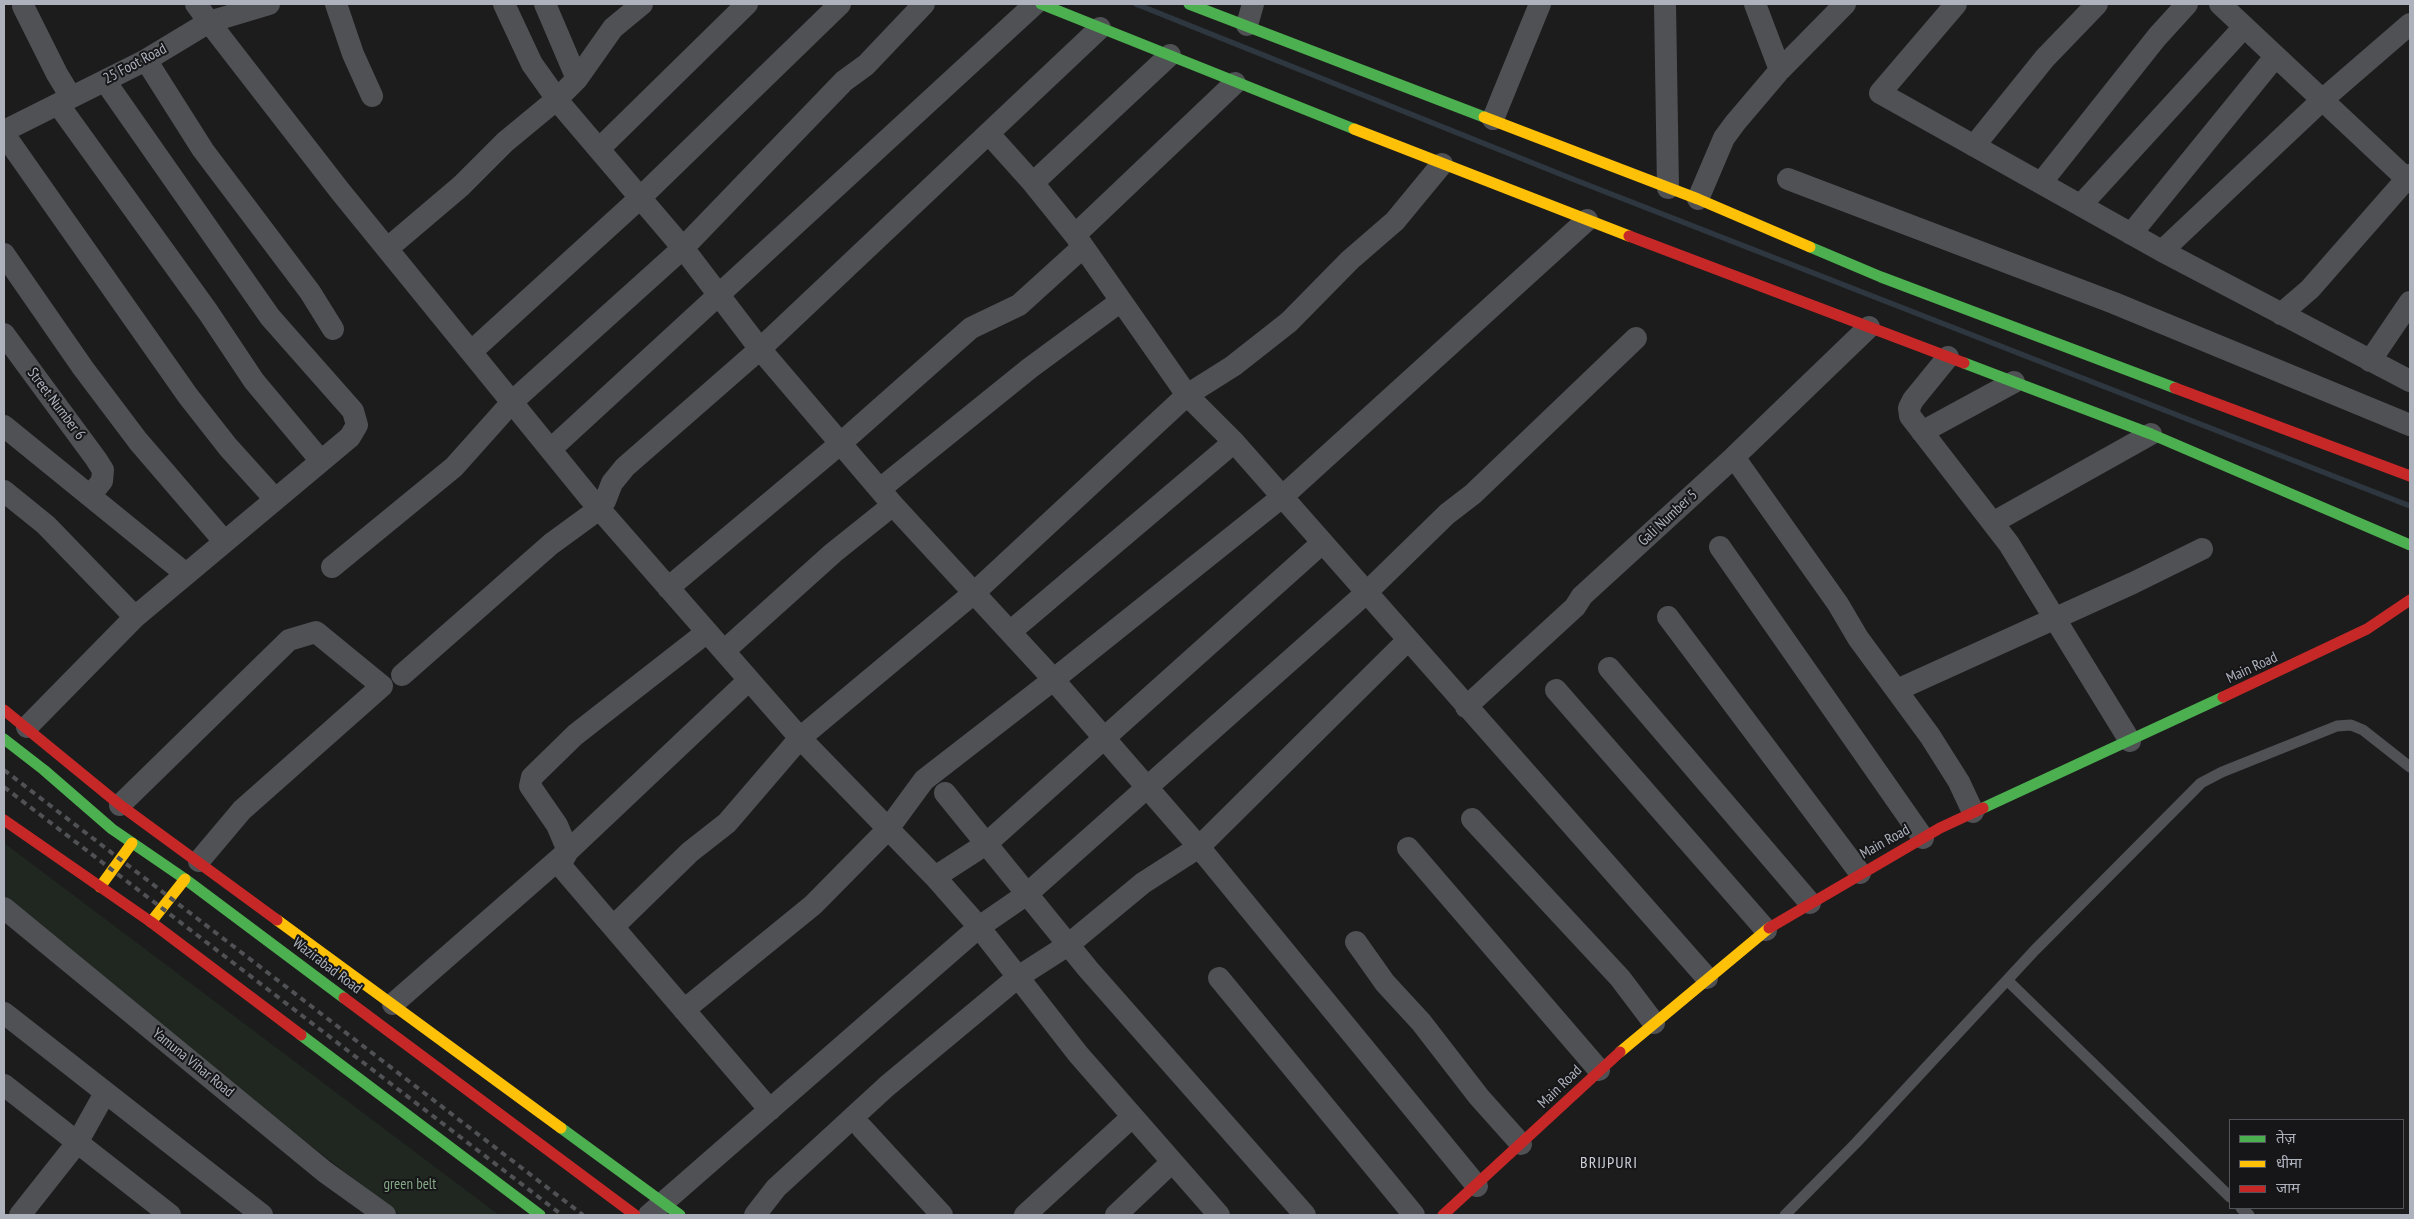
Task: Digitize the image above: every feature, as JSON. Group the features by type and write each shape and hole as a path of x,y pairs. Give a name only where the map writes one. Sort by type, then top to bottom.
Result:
{"main road":[{"path":"1041,4 1442,164 2150,434 2410,545"},
{"path":"1189,4 1698,199 1881,277 2410,476"},
{"name":"Main Road","path":"1443,1215 1478,1186 1599,1070 1766,930 1860,873 1973,812 2354,636 2410,600"},
{"path":"4,710 120,805 393,1004 664,1211"},
{"name":"Wazirabad Road","path":"4,739 132,843 185,879 635,1215"},
{"path":"4,820 152,922 540,1215"},
{"path":"100,887 132,843"},
{"path":"152,922 185,879"}],"street":[{"name":"25 Foot Road","path":"4,133 146,60 202,13 269,4"},
{"path":"336,4 353,54 372,96"},
{"path":"504,4 532,64 557,99 683,248 760,349 887,497 975,592 1146,789 1199,847 1478,1186"},
{"path":"545,4 578,79"},
{"path":"388,248 461,186 505,142 578,79 613,28 642,4"},
{"path":"599,149 747,4"},
{"path":"472,351 640,198 840,4"},
{"path":"332,567 454,467 513,401 683,248 844,81 866,65 924,4"},
{"path":"551,449 1035,4"},
{"path":"1247,25 1253,4"},
{"path":"1493,120 1540,4"},
{"path":"1666,4 1668,188"},
{"path":"1755,4 1780,70"},
{"path":"1698,199 1724,138 1780,70 1845,4"},
{"path":"1956,4 1880,93 2162,251 2410,381"},
{"path":"1974,146 2045,58 2097,4"},
{"path":"2041,183 2157,37 2187,4"},
{"path":"24,6 57,74 65,101 254,381 321,461"},
{"path":"202,13 340,191 600,509 800,738 935,877 979,927 1078,1054 1219,1215"},
{"path":"2081,206 2237,13 2275,57 2409,178 2310,288 2281,314"},
{"path":"2162,251 2322,100 2410,24"},
{"path":"402,675 551,544 600,509 612,483 625,467 760,349 1100,28"},
{"path":"1033,183 1170,55"},
{"path":"2131,234 2275,57"},
{"path":"146,60 203,150 310,292 333,329"},
{"path":"27,727 136,617 356,431 357,419 353,412 270,317 105,81"},
{"path":"668,588 840,443 971,328 1019,305 1079,241 1235,83"},
{"path":"4,133 188,396 228,447 275,499"},
{"path":"989,134 1033,183 1079,241 1187,395 1234,442 1366,594 1707,978"},
{"path":"614,927 690,852 727,823 800,738 975,592 1187,395 1233,366 1289,322 1350,260 1395,221 1442,164"},
{"path":"1788,179 2114,303 2410,426"},
{"path":"684,1010 814,905 888,829 924,780 1053,680 1282,496 1587,220"},
{"path":"4,254 83,368 138,441 224,541"},
{"path":"724,651 833,553 887,497 1030,368 1121,301"},
{"path":"2370,361 2410,302"},
{"name":"Gali Number 5","path":"1466,707 1575,608 1582,596 1734,457 1869,327"},
{"name":"Street Number 6","path":"4,334 96,458 104,476 90,496"},
{"path":"664,1211 770,1110 979,927 1027,894 1366,594 1447,514 1474,494 1636,338"},
{"path":"1948,357 1909,408 1910,416 1994,522 2130,741"},
{"path":"1922,432 2014,382"},
{"path":"4,426 186,574"},
{"path":"1994,522 2150,434"},
{"path":"1010,632 1234,442"},
{"path":"1734,457 1930,736 1959,782 1973,812"},
{"path":"4,491 46,525 136,617"},
{"path":"935,877 986,844 1322,543"},
{"path":"1720,547 1923,838"},
{"path":"1897,690 2133,583 2202,549"},
{"path":"1668,617 1860,873"},
{"path":"120,805 289,640 316,632 382,686 242,810 199,861"},
{"path":"568,851 557,825 530,786 532,777 575,735 707,632"},
{"path":"756,1215 776,1188 886,1086 1018,978 1068,945 1143,883 1199,847 1408,640"},
{"path":"1609,668 1810,903"},
{"path":"393,1004 568,851 749,680"},
{"path":"1556,690 1766,930"},
{"path":"945,794 1068,945 1305,1215"},
{"path":"1472,819 1620,978 1654,1023"},
{"path":"1408,848 1599,1070"},
{"path":"568,851 560,865 770,1110"},
{"name":"Yamuna Vihar Road","path":"4,908 325,1172 385,1215"},
{"path":"1356,942 1385,983 1421,1022 1479,1097 1521,1144"},
{"path":"1219,978 1414,1215"},
{"path":"4,1013 262,1215"},
{"path":"4,1085 170,1215"},
{"path":"20,1215 78,1143 104,1093"},
{"path":"1025,1215 1132,1117"},
{"path":"862,1128 942,1215"},
{"path":"1116,1215 1172,1162"}],"lane":[{"path":"1785,1215 1856,1143 2007,980 2186,797 2209,777 2337,726 2350,725 2363,730 2410,767"},
{"path":"2007,980 2229,1196"}],"green space":[{"name":"green belt","path":"4,843 499,1215 400,1215 4,907"}],"waterway":[{"path":"1136,4 1570,178 2410,506"}],"railway":[{"path":"4,770 583,1215"},
{"path":"4,787 562,1215"}],"traffic: fast":[{"path":"1041,4 1354,129"},
{"path":"1189,4 1484,117"},
{"path":"1810,247 1881,277 2175,388"},
{"path":"1964,363 2151,434 2410,545"},
{"path":"1983,808 2223,697"},
{"path":"4,739 44,770 112,829 185,879 344,998"},
{"path":"301,1035 540,1215"},
{"path":"561,1128 680,1215"}],"traffic: slow":[{"path":"1484,117 1698,199 1810,247"},
{"path":"1354,129 1629,236"},
{"path":"100,887 132,843"},
{"path":"151,922 185,879"},
{"path":"277,920 561,1128"},
{"path":"1620,1052 1769,928"}],"traffic: jam":[{"path":"1629,236 1964,363"},
{"path":"2175,388 2410,476"},
{"path":"2223,697 2367,629 2410,600"},
{"path":"4,710 120,805 277,920"},
{"path":"1769,928 1940,828 1983,808"},
{"path":"4,820 151,922 301,1035"},
{"path":"344,998 635,1215"},
{"path":"1443,1215 1620,1052"}],"district":[{"name":"BRIJPURI","path":"1609,1163"}]}
